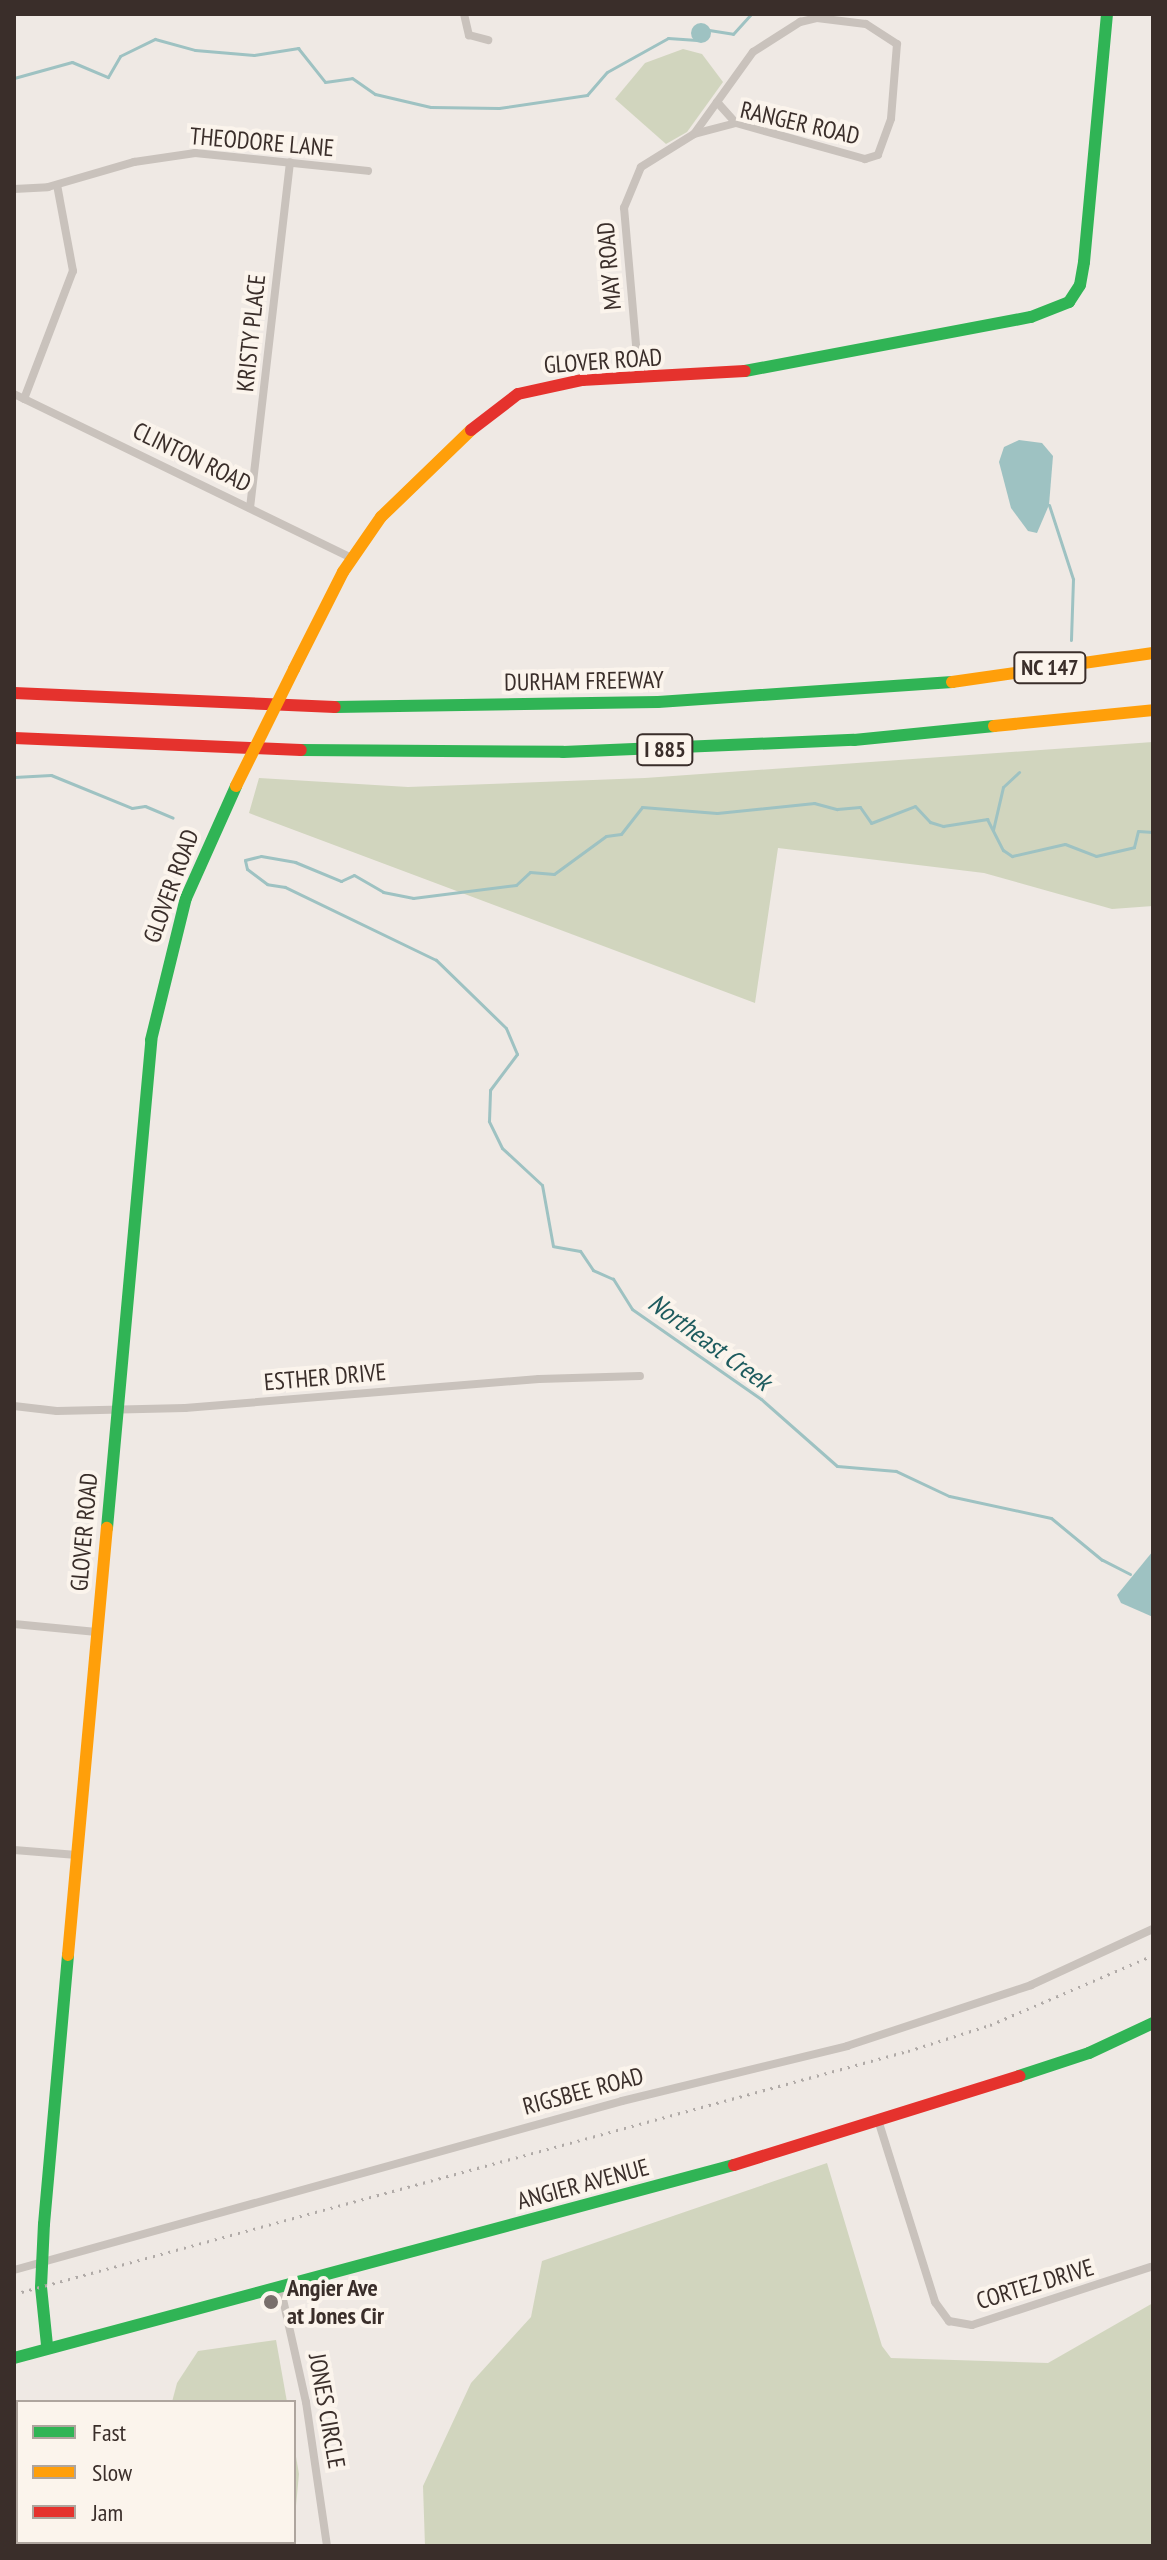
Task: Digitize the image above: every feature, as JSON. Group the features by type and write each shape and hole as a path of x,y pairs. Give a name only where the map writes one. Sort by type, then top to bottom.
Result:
{"main road":[{"name":"GLOVER ROAD","path":"47,2345 41,2262 155,1012 186,898 236,786 351,558 406,491 509,399 547,384 745,371 1031,317 1069,302 1080,285 1084,262 1107,14"},
{"name":"DURHAM FREEWAY","path":"14,693 350,708 658,702 946,683 1153,653"},
{"name":"I 885","path":"946,683 1153,665"},
{"name":"I 885","path":"14,738 369,753 619,751 923,735 1153,710"},
{"name":"ANGIER AVENUE","path":"14,2358 47,2345 603,2203 879,2123 1089,2053 1153,2023"}],"street":[{"path":"464,14 469,35 488,40"},
{"name":"RANGER ROAD","path":"694,134 736,123 865,159 878,155 891,119 897,44 866,24 817,18 800,22 753,52 717,102"},
{"path":"694,134 717,102 736,123"},
{"name":"MAY ROAD","path":"639,379 626,193 641,167 694,134"},
{"name":"THEODORE LANE","path":"14,189 57,185 134,162 195,153 368,171"},
{"name":"KRISTY PLACE","path":"250,508 290,162"},
{"path":"24,399 73,271 57,185"},
{"name":"CLINTON ROAD","path":"14,394 351,558"},
{"name":"ESTHER DRIVE","path":"14,1406 118,1410 640,1376"},
{"path":"14,1624 97,1632"},
{"path":"14,1850 77,1855"},
{"name":"RIGSBEE ROAD","path":"14,2270 622,2101 847,2046 1031,1985 1153,1929"},
{"name":"CORTEZ DRIVE","path":"879,2123 935,2302 949,2321 972,2325 1151,2267"},
{"name":"JONES CIRCLE","path":"280,2285 306,2402 327,2546"}],"green space":[{"path":"683,49 702,54 723,82 687,132 666,144 615,99 645,63"},
{"path":"1153,742 1153,906 1112,909 984,873 778,848 755,1003 249,813 259,778 408,787 645,778"},
{"path":"827,2163 882,2346 891,2358 1048,2363 1153,2303 1153,2546 425,2546 423,2486 471,2383 531,2317 542,2261"},
{"path":"276,2340 287,2400 173,2400 177,2383 198,2351"},
{"path":"296,2457 299,2474 296,2506"},
{"path":"162,2544 274,2544 271,2546"}],"water":[{"path":"697,23 705,23 711,33 705,43 697,43 691,37 691,29"},
{"path":"1019,440 1042,443 1053,456 1049,505 1037,533 1028,531 1011,508 999,462 1004,447"},
{"path":"1153,1551 1153,1617 1121,1603 1117,1595"}],"waterway":[{"path":"709,30 733,34 751,14"},
{"path":"14,78 72,62 108,77 120,56 155,39 195,50 254,55 298,48 325,82 352,78 375,94 431,107 499,108 587,95 607,72 668,38 697,40"},
{"path":"1049,505 1073,579 1071,640"},
{"path":"993,830 1003,787 1019,772"},
{"name":"Northeast Creek","path":"14,777 51,775 132,808 145,806 173,818"},
{"name":"Northeast Creek","path":"1130,1574 1102,1560 1051,1518 949,1496 896,1471 837,1466 761,1399 632,1309 613,1279 593,1270 580,1251 553,1246 542,1185 502,1148 489,1121 490,1090 517,1054 506,1028 436,960 285,887 267,884 247,869 245,860 261,856 295,862 341,881 354,875 383,892 413,898 516,885 530,872 554,874 606,836 621,834 642,807 717,813 814,803 837,809 860,807 871,823 915,806 930,822 943,826 987,819 1003,850 1012,856 1065,844 1096,856 1134,847 1138,831 1153,832"}],"railway":[{"path":"14,2294 908,2051 990,2025 1153,1955"}],"traffic: fast":[{"path":"745,371 1031,317 1069,302 1080,285 1084,262 1107,14"},
{"path":"335,707 658,702 952,682"},
{"path":"301,750 563,752 854,740 994,726"},
{"path":"107,1528 151,1040 186,898 236,786"},
{"path":"47,2345 41,2287 44,2224 68,1955"},
{"path":"1019,2076 1089,2053 1153,2023"},
{"path":"14,2358 734,2165"}],"traffic: slow":[{"path":"294,669 343,572 381,517 471,430"},
{"path":"952,682 1153,653"},
{"path":"236,786 294,669"},
{"path":"994,726 1153,710"},
{"path":"68,1955 107,1528"}],"traffic: jam":[{"path":"471,430 518,394 582,380 745,371"},
{"path":"14,693 335,707"},
{"path":"14,738 301,750"},
{"path":"734,2165 1019,2076"}],"place":[{"name":"Angier Ave at Jones Cir","path":"271,2302"}]}
